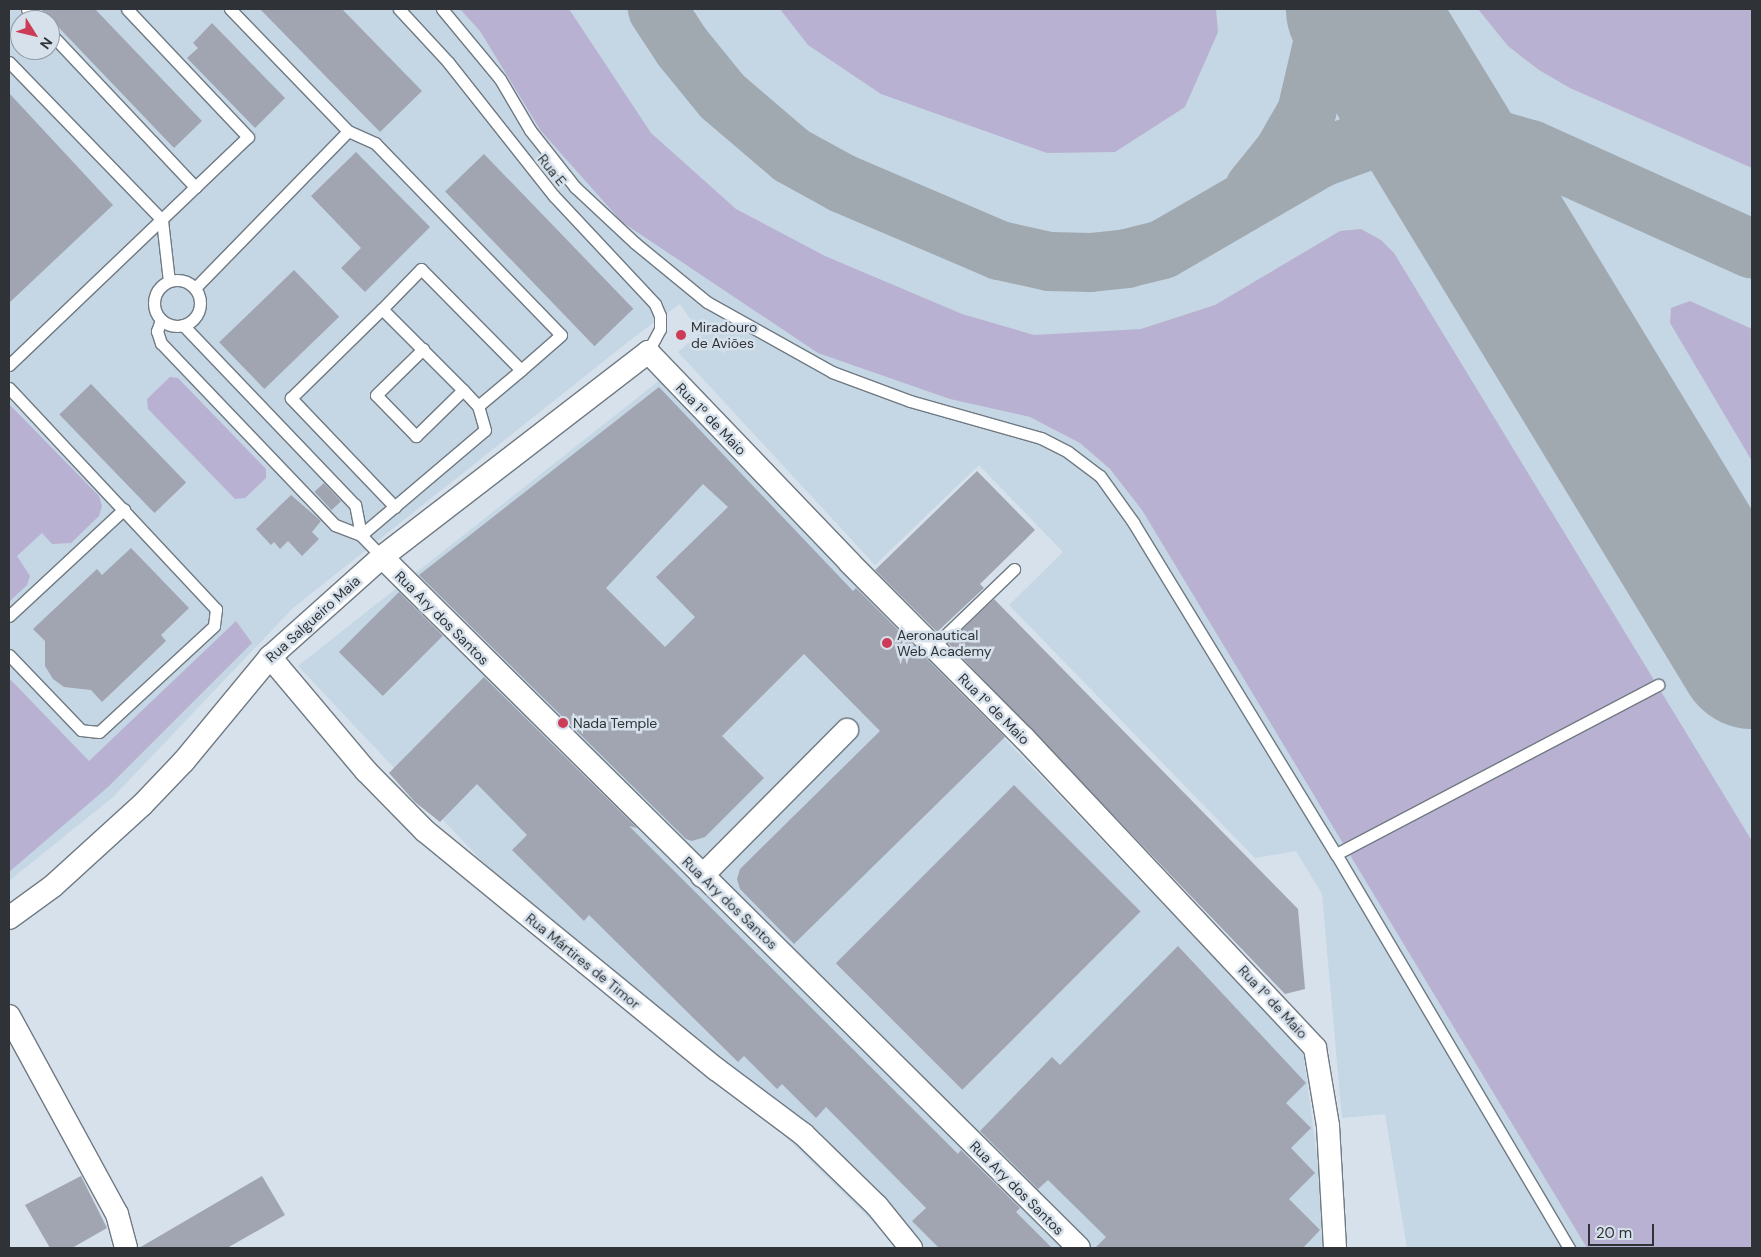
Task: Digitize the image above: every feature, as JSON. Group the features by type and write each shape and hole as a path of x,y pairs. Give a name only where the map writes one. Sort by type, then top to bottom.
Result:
{"street":[{"name":"Rua Salgueiro Maia","path":"9,918 53,886 142,805 184,761 270,658 382,557 648,352"},
{"name":"Rua 1º de Maio","path":"648,352 932,648 1024,738 1315,1048 1328,1126 1335,1248"},
{"name":"Rua Ary dos Santos","path":"382,557 1079,1248"},
{"name":"Rua Mártires de Timor","path":"270,658 366,771 426,831 716,1069 803,1134 877,1206 911,1248"},
{"path":"702,876 848,730"},
{"path":"9,1016 117,1214 126,1248"}],"lane":[{"path":"9,365 248,137 127,9"},
{"path":"230,9 348,131 375,143 561,335 478,406"},
{"name":"Rua E","path":"399,9 448,62 554,196 655,304 660,316 660,329 648,352"},
{"path":"442,9 500,79 530,130 575,187 635,243 707,302 832,372 910,401 1041,438 1068,452 1100,476 1133,522 1336,854 1569,1248"},
{"path":"60,44 196,187"},
{"path":"9,62 162,220 169,281"},
{"path":"195,288 348,131"},
{"path":"395,507 291,398 421,269 521,370"},
{"path":"181,280 195,288 200,306 190,322 183,325 168,324 156,314 155,294 169,281 181,280"},
{"path":"361,535 485,430 478,406 382,309"},
{"path":"161,320 157,331 161,343 335,525 361,535 382,557"},
{"path":"183,325 355,505 361,535"},
{"path":"422,349 376,395 416,436 463,390"},
{"path":"9,388 216,609 214,626 99,732 81,730 9,655"},
{"path":"9,616 124,509"},
{"path":"932,648 1014,568"},
{"path":"1336,854 1658,685"}],"shaded area":[{"path":"9,9 1752,9 1752,1248 1407,1248 1385,1114 1342,1118 1322,894 1296,851 1255,858 1009,605 1063,552 979,465 875,565 678,352 700,333 680,304 638,334 293,608 113,797 9,881"},
{"path":"460,9 569,9 651,133 736,209 825,256 962,314 1034,335 1141,329 1215,305 1340,231 1361,229 1381,240 1394,253 1752,841 1752,1248 1587,1248 1142,510 1110,469 1080,443 1030,417 950,399 818,353 622,222 541,131 480,31"},
{"path":"780,9 1216,9 1218,32 1185,107 1115,152 1047,153 881,94 808,45"},
{"path":"1478,9 1752,9 1752,168 1570,88 1539,70 1508,46"},
{"path":"1690,301 1752,329 1752,461 1670,323 1671,308"},
{"path":"170,377 178,378 266,469 266,478 245,498 235,499 148,409 147,399"},
{"path":"661,379 1303,1051 1329,1248 900,1248 617,973 497,877 298,666"},
{"path":"9,404 99,496 102,506 99,516 71,543 52,544 42,533 17,556 30,576 27,585 9,602"},
{"path":"236,621 252,643 108,787 9,872 9,678 89,761"}],"building":[{"path":"95,9 202,121 174,148 60,29 60,10 42,10"},
{"path":"260,9 342,9 422,91 380,132"},
{"path":"212,23 285,98 255,128 187,58 198,48 193,43"},
{"path":"9,93 113,205 9,303"},
{"path":"356,152 430,227 365,292 341,268 361,248 311,196"},
{"path":"484,154 633,309 595,346 445,192"},
{"path":"294,270 339,317 264,389 219,342"},
{"path":"91,384 186,483 155,513 59,415"},
{"path":"659,387 853,591 856,588 1005,737 794,944 740,889 737,879 740,869 880,731 804,654 722,736 764,778 705,837 692,841 686,839 419,575","holes":["703,484 728,507 656,577 695,617 665,647 606,588"]},
{"path":"977,471 1035,530 980,584 984,588 937,632 875,570"},
{"path":"324,483 341,501 332,510 314,492"},
{"path":"291,495 321,521 312,532 319,539 302,556 288,541 280,549 274,542 271,545 256,529"},
{"path":"131,548 189,608 161,635 166,641 102,702 91,690 64,687 53,679 45,666 45,641 33,629 97,569 102,575"},
{"path":"399,592 443,636 383,696 339,652"},
{"path":"994,599 1298,909 1305,989 1285,994 948,643"},
{"path":"484,677 637,828 629,826 958,1154 961,1150 1020,1208 1016,1212 1052,1248 939,1248 912,1221 926,1208 826,1107 816,1118 782,1084 777,1089 744,1056 738,1062 589,915 584,921 512,850 527,835 477,784 440,822 415,802 389,773"},
{"path":"1014,785 1141,912 962,1090 836,963"},
{"path":"1178,946 1306,1083 1286,1103 1311,1128 1291,1148 1315,1173 1289,1199 1320,1230 1303,1248 1095,1248 1106,1237 1048,1180 1038,1189 980,1131 1052,1057 1060,1065"},
{"path":"81,1176 107,1228 72,1248 50,1248 25,1205"},
{"path":"262,1176 285,1215 227,1248 139,1248"}],"taxiway":[{"path":"657,9 682,47 722,96 791,155 842,183 999,250 1049,261 1090,262 1126,258 1162,249 1321,157 1381,135 1434,131 1487,137 1530,149 1752,249"},
{"path":"1254,188 1283,152 1306,112 1324,35 1323,9"}],"runway":[{"path":"1360,9 1752,654"}],"place":[{"name":"Miradouro de Aviões","path":"681,335"},
{"name":"Aeronautical Web Academy","path":"887,643"},
{"name":"Nada Temple","path":"563,723"}]}
